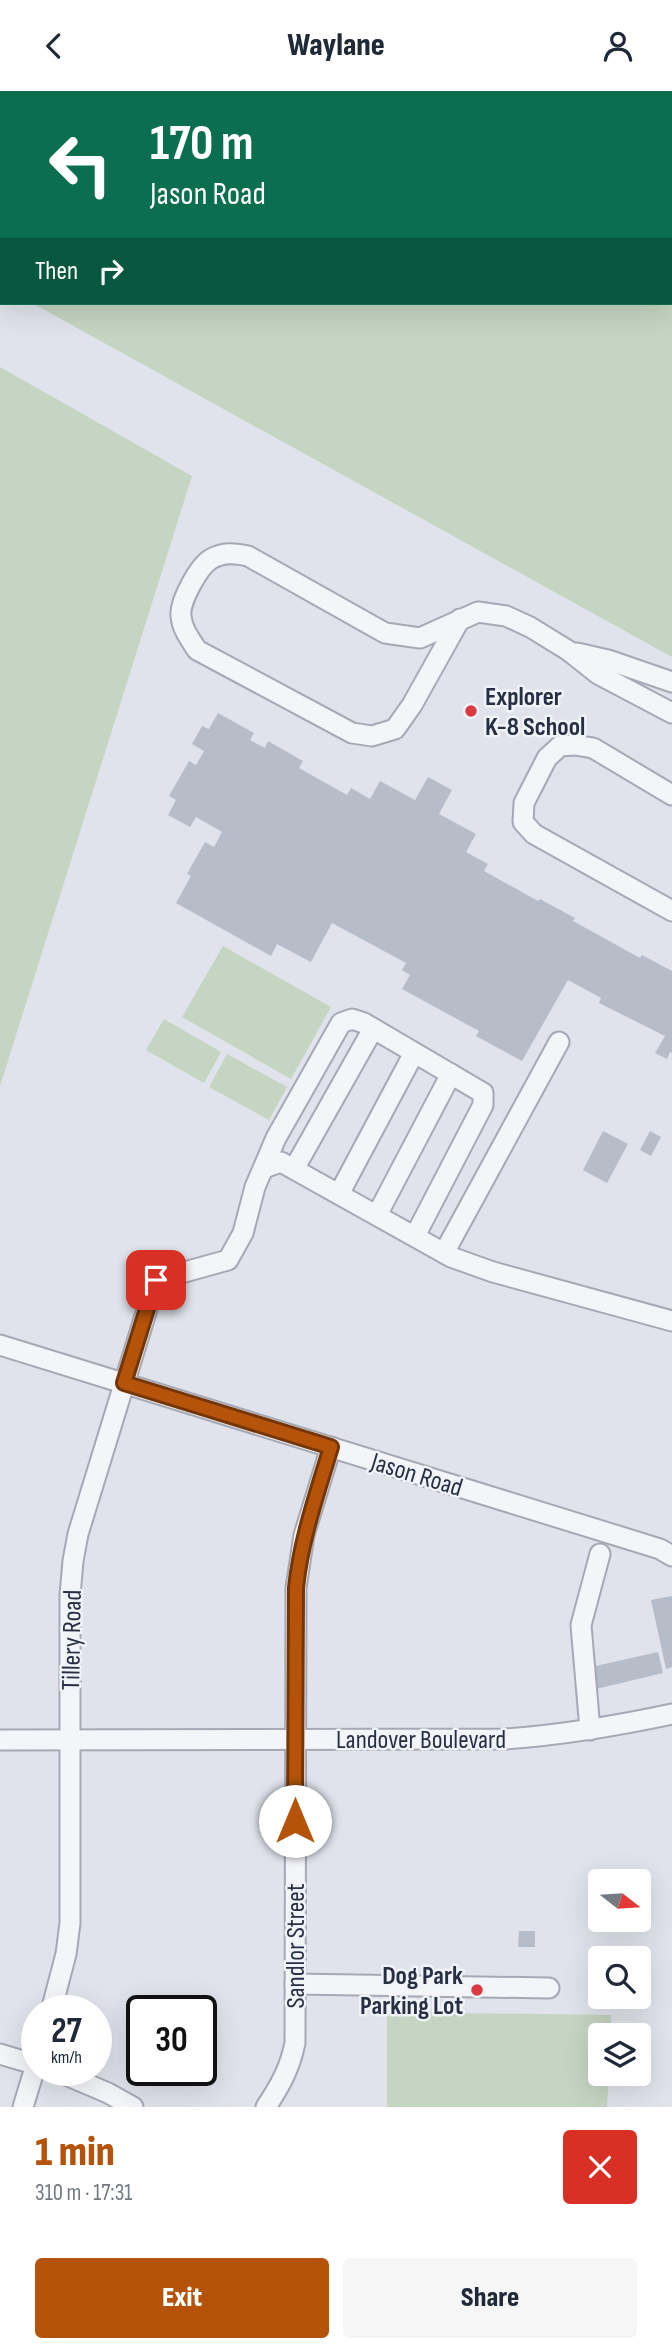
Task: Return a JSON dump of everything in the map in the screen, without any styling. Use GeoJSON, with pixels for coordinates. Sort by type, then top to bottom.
{"type":"FeatureCollection","features":[{"type":"Feature","properties":{"kind":"street"},"geometry":{"type":"LineString","coordinates":[[460,619],[412,705],[395,729],[372,736],[352,733],[197,650],[184,628],[180,613],[186,593],[208,561],[234,553],[248,556],[385,633],[420,638],[460,619],[478,612],[506,616],[569,651],[598,674],[672,713]]}},
{"type":"Feature","properties":{"kind":"street"},"geometry":{"type":"LineString","coordinates":[[569,651],[608,660],[672,682]]}},
{"type":"Feature","properties":{"kind":"street"},"geometry":{"type":"LineString","coordinates":[[672,795],[593,748],[560,746],[547,758],[524,803],[523,822],[534,834],[672,911]]}},
{"type":"Feature","properties":{"kind":"street"},"geometry":{"type":"LineString","coordinates":[[264,1168],[276,1138],[341,1023],[352,1019],[483,1093],[484,1105],[415,1236]]}},
{"type":"Feature","properties":{"kind":"street"},"geometry":{"type":"LineString","coordinates":[[294,1169],[373,1029]]}},
{"type":"Feature","properties":{"kind":"street"},"geometry":{"type":"LineString","coordinates":[[444,1253],[559,1042]]}},
{"type":"Feature","properties":{"kind":"street"},"geometry":{"type":"LineString","coordinates":[[339,1194],[414,1053]]}},
{"type":"Feature","properties":{"kind":"street"},"geometry":{"type":"LineString","coordinates":[[377,1215],[451,1074]]}},
{"type":"Feature","properties":{"kind":"street"},"geometry":{"type":"LineString","coordinates":[[264,1168],[281,1162],[444,1253],[506,1275],[672,1321]]}},
{"type":"Feature","properties":{"kind":"street","name":"Tillery Road"},"geometry":{"type":"LineString","coordinates":[[55,1995],[66,1954],[70,1923],[70,1595],[78,1534],[156,1280],[228,1260],[243,1233],[255,1187],[264,1168]]}},
{"type":"Feature","properties":{"kind":"street","name":"Jason Road"},"geometry":{"type":"LineString","coordinates":[[0,1345],[660,1549],[672,1556]]}},
{"type":"Feature","properties":{"kind":"street","name":"Sandlor Street"},"geometry":{"type":"LineString","coordinates":[[266,2107],[284,2080],[295,2043],[296,1588],[303,1535],[331,1447]]}},
{"type":"Feature","properties":{"kind":"street"},"geometry":{"type":"LineString","coordinates":[[590,1730],[581,1625],[600,1554]]}},
{"type":"Feature","properties":{"kind":"street","name":"Landover Boulevard"},"geometry":{"type":"LineString","coordinates":[[0,1740],[505,1739],[590,1730],[672,1714]]}},
{"type":"Feature","properties":{"kind":"street"},"geometry":{"type":"LineString","coordinates":[[295,1984],[549,1988]]}},
{"type":"Feature","properties":{"kind":"street"},"geometry":{"type":"LineString","coordinates":[[0,2054],[21,2059]]}},
{"type":"Feature","properties":{"kind":"street"},"geometry":{"type":"LineString","coordinates":[[23,2107],[29,2086]]}},
{"type":"Feature","properties":{"kind":"street"},"geometry":{"type":"LineString","coordinates":[[93,2086],[133,2107]]}},
{"type":"Feature","properties":{"kind":"green space"},"geometry":{"type":"Polygon","coordinates":[[[36,305],[672,305],[672,657],[36,305]]]}},
{"type":"Feature","properties":{"kind":"green space"},"geometry":{"type":"Polygon","coordinates":[[[0,367],[192,476],[0,1086],[0,367]]]}},
{"type":"Feature","properties":{"kind":"green space"},"geometry":{"type":"Polygon","coordinates":[[[223,946],[331,1007],[291,1079],[182,1017],[223,946]]]}},
{"type":"Feature","properties":{"kind":"green space"},"geometry":{"type":"Polygon","coordinates":[[[164,1019],[221,1052],[204,1083],[146,1050],[164,1019]]]}},
{"type":"Feature","properties":{"kind":"green space"},"geometry":{"type":"Polygon","coordinates":[[[227,1054],[287,1087],[269,1120],[209,1087],[227,1054]]]}},
{"type":"Feature","properties":{"kind":"green space"},"geometry":{"type":"Polygon","coordinates":[[[387,2012],[611,2015],[611,2023],[588,2023],[588,2086],[608,2086],[607,2107],[387,2107],[387,2012]]]}},
{"type":"Feature","properties":{"kind":"building"},"geometry":{"type":"Polygon","coordinates":[[[218,713],[254,733],[250,740],[265,748],[268,741],[303,761],[299,768],[347,795],[351,788],[370,799],[380,781],[415,800],[428,777],[452,790],[439,814],[476,834],[466,852],[488,864],[484,871],[575,918],[573,921],[640,958],[642,955],[672,971],[672,1053],[670,1052],[667,1059],[655,1053],[665,1036],[599,1003],[601,998],[568,980],[522,1061],[476,1036],[479,1031],[402,989],[410,975],[402,970],[406,963],[332,923],[311,962],[277,944],[271,956],[176,903],[191,876],[187,874],[205,842],[214,847],[222,832],[196,817],[190,827],[168,815],[176,800],[169,796],[189,761],[196,765],[204,751],[192,744],[202,726],[209,729],[218,713]]]}},
{"type":"Feature","properties":{"kind":"building"},"geometry":{"type":"Polygon","coordinates":[[[603,1131],[628,1144],[607,1183],[583,1170],[603,1131]]]}},
{"type":"Feature","properties":{"kind":"building"},"geometry":{"type":"Polygon","coordinates":[[[650,1131],[661,1137],[651,1156],[640,1150],[650,1131]]]}},
{"type":"Feature","properties":{"kind":"building"},"geometry":{"type":"Polygon","coordinates":[[[672,1596],[672,1667],[666,1669],[651,1600],[672,1596]]]}},
{"type":"Feature","properties":{"kind":"building"},"geometry":{"type":"Polygon","coordinates":[[[658,1652],[663,1673],[596,1689],[591,1667],[658,1652]]]}},
{"type":"Feature","properties":{"kind":"building"},"geometry":{"type":"Polygon","coordinates":[[[519,1931],[535,1931],[535,1947],[518,1947],[519,1931]]]}},
{"type":"Feature","properties":{"kind":"place","name":"Explorer K-8 School"},"geometry":{"type":"Point","coordinates":[471,711]}},
{"type":"Feature","properties":{"kind":"place","name":"Dog Park Parking Lot"},"geometry":{"type":"Point","coordinates":[477,1990]}},
{"type":"Feature","properties":{"kind":"route"},"geometry":{"type":"LineString","coordinates":[[156,1280],[124,1383],[331,1447],[303,1535],[298,1563],[295,1821]]}}]}
